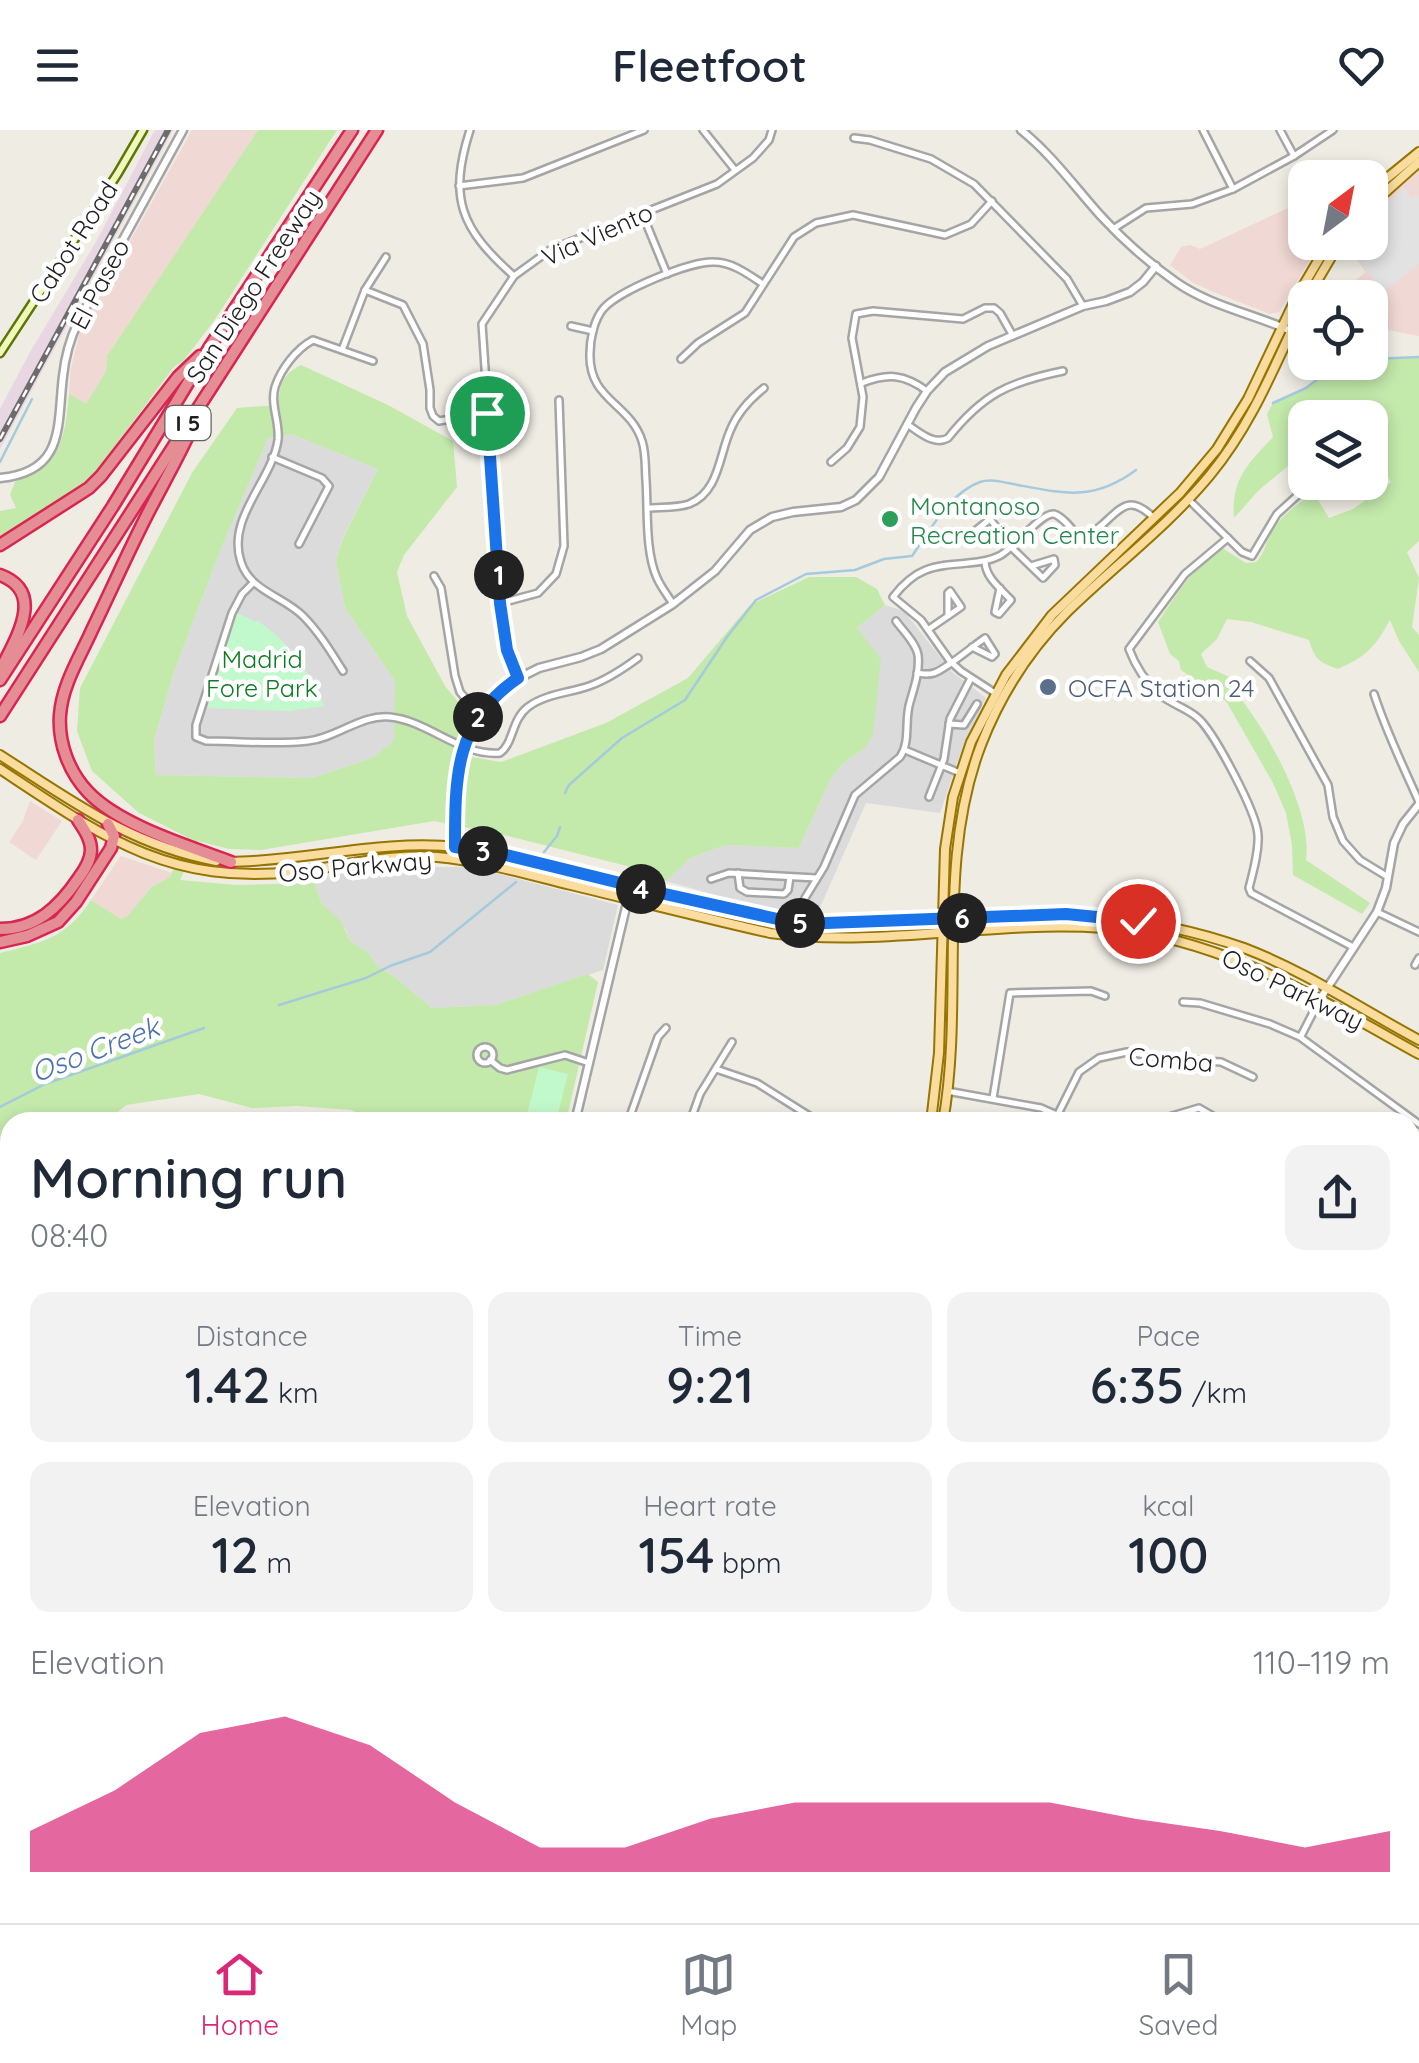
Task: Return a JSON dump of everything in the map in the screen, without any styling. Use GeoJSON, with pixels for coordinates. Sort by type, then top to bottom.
{"type":"FeatureCollection","features":[{"type":"Feature","properties":{"kind":"highway","name":"San Diego Freeway"},"geometry":{"type":"LineString","coordinates":[[0,680],[352,130]]}},
{"type":"Feature","properties":{"kind":"highway","name":"San Diego Freeway"},"geometry":{"type":"LineString","coordinates":[[0,716],[378,130]]}},
{"type":"Feature","properties":{"kind":"highway"},"geometry":{"type":"LineString","coordinates":[[0,546],[102,476],[178,377],[211,345]]}},
{"type":"Feature","properties":{"kind":"highway"},"geometry":{"type":"LineString","coordinates":[[211,388],[69,680],[60,714],[60,734],[69,764],[101,803],[168,838],[231,862]]}},
{"type":"Feature","properties":{"kind":"highway"},"geometry":{"type":"LineString","coordinates":[[0,575],[22,592],[26,611],[0,671]]}},
{"type":"Feature","properties":{"kind":"highway"},"geometry":{"type":"LineString","coordinates":[[0,728],[34,663]]}},
{"type":"Feature","properties":{"kind":"highway"},"geometry":{"type":"LineString","coordinates":[[0,929],[36,922],[69,892],[92,850],[78,820]]}},
{"type":"Feature","properties":{"kind":"highway"},"geometry":{"type":"LineString","coordinates":[[0,942],[27,936],[58,922],[76,902],[114,841],[108,824]]}},
{"type":"Feature","properties":{"kind":"main road","name":"Cabot Road"},"geometry":{"type":"LineString","coordinates":[[0,353],[143,130]]}},
{"type":"Feature","properties":{"kind":"main road"},"geometry":{"type":"LineString","coordinates":[[1388,177],[1419,152]]}},
{"type":"Feature","properties":{"kind":"main road"},"geometry":{"type":"LineString","coordinates":[[1388,190],[1419,162]]}},
{"type":"Feature","properties":{"kind":"main road"},"geometry":{"type":"LineString","coordinates":[[944,1112],[950,1072],[957,862],[964,808],[981,746],[1001,702],[1032,653],[1066,614],[1188,499],[1246,426],[1296,298],[1318,260]]}},
{"type":"Feature","properties":{"kind":"main road"},"geometry":{"type":"LineString","coordinates":[[932,1112],[939,1053],[946,849],[953,796],[971,742],[996,693],[1052,615],[1200,470],[1226,436],[1287,329]]}},
{"type":"Feature","properties":{"kind":"main road","name":"Oso Parkway"},"geometry":{"type":"LineString","coordinates":[[2,756],[108,824],[176,852],[231,862],[412,846],[455,847],[506,855],[800,924],[1066,914],[1125,918],[1179,929],[1278,962],[1419,1040]]}},
{"type":"Feature","properties":{"kind":"main road","name":"Oso Parkway"},"geometry":{"type":"LineString","coordinates":[[0,769],[114,841],[168,862],[213,872],[299,872],[431,856],[484,863],[797,937],[842,939],[1062,927],[1155,935],[1224,954],[1286,980],[1419,1054]]}},
{"type":"Feature","properties":{"kind":"main road"},"geometry":{"type":"LineString","coordinates":[[168,862],[176,852]]}},
{"type":"Feature","properties":{"kind":"street","name":"El Paseo"},"geometry":{"type":"LineString","coordinates":[[0,478],[30,470],[45,457],[58,434],[63,371],[71,339],[183,130]]}},
{"type":"Feature","properties":{"kind":"street"},"geometry":{"type":"LineString","coordinates":[[470,130],[458,186],[470,228],[490,255],[514,276]]}},
{"type":"Feature","properties":{"kind":"street"},"geometry":{"type":"LineString","coordinates":[[458,186],[523,178],[644,130]]}},
{"type":"Feature","properties":{"kind":"street"},"geometry":{"type":"LineString","coordinates":[[704,130],[735,170]]}},
{"type":"Feature","properties":{"kind":"street","name":"Via Viento"},"geometry":{"type":"LineString","coordinates":[[518,678],[507,650],[500,603],[482,324],[514,276],[550,250],[718,184],[761,149],[772,130]]}},
{"type":"Feature","properties":{"kind":"street"},"geometry":{"type":"LineString","coordinates":[[1020,130],[1053,158],[1128,245],[1178,284],[1287,329]]}},
{"type":"Feature","properties":{"kind":"street"},"geometry":{"type":"LineString","coordinates":[[1202,130],[1234,189]]}},
{"type":"Feature","properties":{"kind":"street"},"geometry":{"type":"LineString","coordinates":[[1280,130],[1294,156]]}},
{"type":"Feature","properties":{"kind":"street"},"geometry":{"type":"LineString","coordinates":[[1113,229],[1146,208],[1192,204],[1234,189],[1333,130]]}},
{"type":"Feature","properties":{"kind":"street"},"geometry":{"type":"LineString","coordinates":[[854,138],[931,159],[974,184],[1067,279],[1082,306]]}},
{"type":"Feature","properties":{"kind":"street"},"geometry":{"type":"LineString","coordinates":[[681,359],[698,343],[745,313],[794,236],[816,222],[853,214],[945,235],[971,224],[992,201]]}},
{"type":"Feature","properties":{"kind":"street"},"geometry":{"type":"LineString","coordinates":[[642,213],[667,274]]}},
{"type":"Feature","properties":{"kind":"street"},"geometry":{"type":"LineString","coordinates":[[342,350],[366,290],[386,257]]}},
{"type":"Feature","properties":{"kind":"street"},"geometry":{"type":"LineString","coordinates":[[673,604],[656,578],[651,556],[643,442],[630,416],[604,395],[593,375],[593,331],[602,310],[620,294],[667,274],[714,262],[738,268],[763,284]]}},
{"type":"Feature","properties":{"kind":"street"},"geometry":{"type":"LineString","coordinates":[[454,859],[464,748],[479,714],[493,697],[518,678],[540,668],[601,649],[673,604],[715,571],[750,530],[772,517],[841,507],[856,500],[879,477],[927,391],[945,372],[962,360],[1082,306],[1130,292],[1156,266]]}},
{"type":"Feature","properties":{"kind":"street"},"geometry":{"type":"LineString","coordinates":[[366,290],[403,305],[423,344],[432,416],[439,421],[487,413]]}},
{"type":"Feature","properties":{"kind":"street"},"geometry":{"type":"LineString","coordinates":[[831,462],[860,427],[864,397],[852,338],[856,314],[873,311],[962,319],[994,308],[1013,336]]}},
{"type":"Feature","properties":{"kind":"street"},"geometry":{"type":"LineString","coordinates":[[572,326],[593,331]]}},
{"type":"Feature","properties":{"kind":"street"},"geometry":{"type":"LineString","coordinates":[[343,671],[299,612],[253,583],[240,562],[238,542],[241,523],[278,441],[275,388],[282,370],[313,340],[372,362]]}},
{"type":"Feature","properties":{"kind":"street"},"geometry":{"type":"LineString","coordinates":[[907,424],[942,441],[993,394],[1036,376],[1063,370]]}},
{"type":"Feature","properties":{"kind":"street"},"geometry":{"type":"LineString","coordinates":[[862,383],[883,374],[904,378],[927,391]]}},
{"type":"Feature","properties":{"kind":"street"},"geometry":{"type":"LineString","coordinates":[[648,508],[687,504],[707,490],[732,426],[746,403],[764,388]]}},
{"type":"Feature","properties":{"kind":"street"},"geometry":{"type":"LineString","coordinates":[[500,603],[538,593],[556,574],[564,546],[559,400]]}},
{"type":"Feature","properties":{"kind":"street"},"geometry":{"type":"LineString","coordinates":[[272,457],[322,478],[329,486],[299,544]]}},
{"type":"Feature","properties":{"kind":"street"},"geometry":{"type":"LineString","coordinates":[[1188,499],[1242,552],[1252,556],[1277,514],[1293,500]]}},
{"type":"Feature","properties":{"kind":"street"},"geometry":{"type":"LineString","coordinates":[[996,693],[950,661],[929,629],[892,596],[928,568],[995,558],[1012,548],[1048,514],[1058,515],[1082,541],[1117,509],[1127,505],[1142,507],[1154,518]]}},
{"type":"Feature","properties":{"kind":"street"},"geometry":{"type":"LineString","coordinates":[[1000,532],[974,532],[990,518],[1012,548],[1043,578],[1055,565],[1054,560],[1031,566]]}},
{"type":"Feature","properties":{"kind":"street"},"geometry":{"type":"LineString","coordinates":[[1228,538],[1185,574],[1132,643],[1131,654],[1160,694],[1191,712],[1207,728],[1253,815],[1258,838],[1251,893],[1353,947]]}},
{"type":"Feature","properties":{"kind":"street"},"geometry":{"type":"LineString","coordinates":[[984,562],[987,574],[1000,588],[1011,600],[999,614],[995,612],[1000,588]]}},
{"type":"Feature","properties":{"kind":"street"},"geometry":{"type":"LineString","coordinates":[[434,576],[441,588],[460,692],[479,714]]}},
{"type":"Feature","properties":{"kind":"street"},"geometry":{"type":"LineString","coordinates":[[253,583],[232,613],[196,725],[196,738],[311,741],[385,716],[410,720],[464,748],[492,754],[503,752],[508,746],[514,724],[529,706],[598,683],[638,658]]}},
{"type":"Feature","properties":{"kind":"street"},"geometry":{"type":"LineString","coordinates":[[929,629],[948,616]]}},
{"type":"Feature","properties":{"kind":"street"},"geometry":{"type":"LineString","coordinates":[[800,924],[805,898],[824,867],[855,795],[906,750],[918,651],[896,622]]}},
{"type":"Feature","properties":{"kind":"street"},"geometry":{"type":"LineString","coordinates":[[917,673],[936,672],[972,647]]}},
{"type":"Feature","properties":{"kind":"street"},"geometry":{"type":"LineString","coordinates":[[1250,661],[1269,678],[1328,785],[1333,817],[1343,841],[1360,860],[1388,877]]}},
{"type":"Feature","properties":{"kind":"street"},"geometry":{"type":"LineString","coordinates":[[929,798],[949,724],[971,678]]}},
{"type":"Feature","properties":{"kind":"street"},"geometry":{"type":"LineString","coordinates":[[1300,1037],[1326,988],[1377,912],[1394,843],[1419,803],[1374,694]]}},
{"type":"Feature","properties":{"kind":"street"},"geometry":{"type":"LineString","coordinates":[[949,724],[964,726],[977,704]]}},
{"type":"Feature","properties":{"kind":"street"},"geometry":{"type":"LineString","coordinates":[[906,750],[960,773]]}},
{"type":"Feature","properties":{"kind":"street"},"geometry":{"type":"LineString","coordinates":[[711,878],[738,873],[816,878]]}},
{"type":"Feature","properties":{"kind":"street"},"geometry":{"type":"LineString","coordinates":[[738,873],[740,888],[747,892],[784,894],[790,878]]}},
{"type":"Feature","properties":{"kind":"street"},"geometry":{"type":"LineString","coordinates":[[577,1112],[631,886]]}},
{"type":"Feature","properties":{"kind":"street"},"geometry":{"type":"LineString","coordinates":[[1377,912],[1419,932]]}},
{"type":"Feature","properties":{"kind":"street"},"geometry":{"type":"LineString","coordinates":[[994,1098],[1010,993],[1091,992],[1105,996]]}},
{"type":"Feature","properties":{"kind":"street"},"geometry":{"type":"LineString","coordinates":[[1183,1002],[1200,1003],[1300,1037],[1403,1112]]}},
{"type":"Feature","properties":{"kind":"street"},"geometry":{"type":"LineString","coordinates":[[632,1112],[658,1037],[666,1028]]}},
{"type":"Feature","properties":{"kind":"street"},"geometry":{"type":"LineString","coordinates":[[694,1112],[700,1094],[732,1042]]}},
{"type":"Feature","properties":{"kind":"street","name":"Comba"},"geometry":{"type":"LineString","coordinates":[[1059,1112],[1078,1072],[1099,1058],[1128,1052],[1221,1062],[1252,1077]]}},
{"type":"Feature","properties":{"kind":"street"},"geometry":{"type":"LineString","coordinates":[[490,1060],[507,1070],[565,1055],[589,1062]]}},
{"type":"Feature","properties":{"kind":"street"},"geometry":{"type":"LineString","coordinates":[[716,1069],[757,1083],[803,1112]]}},
{"type":"Feature","properties":{"kind":"street"},"geometry":{"type":"LineString","coordinates":[[947,1091],[1053,1112]]}},
{"type":"Feature","properties":{"kind":"shaded area"},"geometry":{"type":"Polygon","coordinates":[[[155,130],[173,130],[0,449],[0,409],[155,130]]]}},
{"type":"Feature","properties":{"kind":"shaded area"},"geometry":{"type":"Polygon","coordinates":[[[192,130],[258,130],[107,356],[106,371],[86,404],[69,393],[80,331],[192,130]]]}},
{"type":"Feature","properties":{"kind":"shaded area"},"geometry":{"type":"Polygon","coordinates":[[[1419,170],[1419,336],[1388,330],[1388,280],[1356,280],[1366,272],[1357,260],[1388,260],[1391,193],[1419,170]]]}},
{"type":"Feature","properties":{"kind":"shaded area"},"geometry":{"type":"Polygon","coordinates":[[[1404,187],[1412,199],[1419,195],[1419,264],[1388,287],[1388,280],[1373,280],[1359,260],[1388,260],[1388,203],[1404,187]]]}},
{"type":"Feature","properties":{"kind":"shaded area"},"geometry":{"type":"Polygon","coordinates":[[[1288,208],[1288,260],[1310,260],[1298,280],[1288,280],[1288,297],[1279,312],[1270,314],[1192,282],[1170,265],[1181,247],[1200,249],[1288,208]]]}},
{"type":"Feature","properties":{"kind":"shaded area"},"geometry":{"type":"Polygon","coordinates":[[[291,434],[378,469],[343,537],[336,561],[345,608],[395,681],[395,741],[372,758],[312,778],[156,775],[154,740],[174,672],[220,551],[268,438],[291,434]]]}},
{"type":"Feature","properties":{"kind":"shaded area"},"geometry":{"type":"Polygon","coordinates":[[[885,605],[904,611],[952,672],[986,698],[940,813],[866,803],[815,919],[789,916],[666,881],[690,858],[726,845],[799,848],[830,780],[841,765],[866,747],[857,628],[885,605]]]}},
{"type":"Feature","properties":{"kind":"shaded area"},"geometry":{"type":"Polygon","coordinates":[[[30,801],[62,821],[36,860],[9,842],[30,801]]]}},
{"type":"Feature","properties":{"kind":"shaded area"},"geometry":{"type":"Polygon","coordinates":[[[121,856],[172,873],[150,887],[129,916],[121,919],[91,900],[121,856]]]}},
{"type":"Feature","properties":{"kind":"shaded area"},"geometry":{"type":"Polygon","coordinates":[[[464,867],[618,905],[603,970],[495,1005],[432,1008],[350,941],[345,928],[322,904],[314,883],[326,875],[376,868],[464,867]]]}},
{"type":"Feature","properties":{"kind":"green space"},"geometry":{"type":"Polygon","coordinates":[[[258,130],[337,130],[214,321],[184,360],[173,368],[89,481],[0,538],[0,511],[16,508],[10,495],[15,482],[43,466],[58,447],[69,393],[86,404],[106,371],[107,356],[258,130]]]}},
{"type":"Feature","properties":{"kind":"green space"},"geometry":{"type":"Polygon","coordinates":[[[1419,357],[1419,541],[1407,552],[1419,578],[1412,627],[1419,635],[1419,672],[1390,620],[1369,650],[1338,669],[1319,659],[1309,640],[1251,622],[1227,619],[1217,639],[1201,654],[1207,667],[1234,679],[1228,683],[1256,719],[1282,766],[1302,816],[1306,860],[1370,903],[1362,914],[1293,875],[1286,813],[1273,783],[1226,701],[1181,670],[1179,661],[1170,654],[1158,622],[1193,573],[1222,548],[1246,563],[1256,562],[1281,519],[1304,500],[1318,500],[1329,518],[1366,500],[1388,500],[1388,400],[1288,400],[1288,466],[1234,518],[1238,482],[1273,437],[1267,414],[1273,403],[1317,380],[1388,380],[1388,358],[1419,357]]]}},
{"type":"Feature","properties":{"kind":"green space"},"geometry":{"type":"Polygon","coordinates":[[[301,365],[388,405],[453,441],[457,487],[404,555],[397,572],[407,616],[445,686],[468,714],[454,754],[501,762],[606,723],[688,678],[750,605],[809,577],[856,577],[877,589],[885,605],[857,628],[881,659],[873,734],[866,747],[841,765],[830,780],[799,848],[726,845],[690,858],[666,881],[627,866],[434,821],[261,850],[229,849],[198,841],[180,880],[236,885],[314,883],[322,904],[341,921],[350,941],[432,1008],[495,1005],[588,974],[598,982],[568,1112],[252,1108],[199,1094],[126,1105],[118,1112],[0,1112],[0,953],[52,937],[72,923],[91,900],[121,919],[128,916],[151,887],[170,877],[187,837],[139,813],[92,771],[77,731],[80,688],[192,473],[237,408],[278,405],[283,381],[301,365]],[[291,434],[268,438],[174,672],[154,740],[156,775],[312,778],[372,758],[394,741],[395,681],[345,608],[336,561],[343,538],[378,469],[291,434]]]}},
{"type":"Feature","properties":{"kind":"green space","name":"Madrid Fore Park"},"geometry":{"type":"Polygon","coordinates":[[[237,613],[258,621],[288,648],[305,669],[324,706],[289,711],[207,708],[237,613]]]}},
{"type":"Feature","properties":{"kind":"green space"},"geometry":{"type":"Polygon","coordinates":[[[539,1067],[568,1074],[558,1112],[528,1112],[539,1067]]]}},
{"type":"Feature","properties":{"kind":"waterway","name":"Oso Creek"},"geometry":{"type":"LineString","coordinates":[[1388,358],[1419,357]]}},
{"type":"Feature","properties":{"kind":"waterway","name":"Oso Creek"},"geometry":{"type":"LineString","coordinates":[[1273,403],[1316,380]]}},
{"type":"Feature","properties":{"kind":"waterway"},"geometry":{"type":"LineString","coordinates":[[0,462],[32,399]]}},
{"type":"Feature","properties":{"kind":"waterway","name":"Oso Creek"},"geometry":{"type":"LineString","coordinates":[[565,793],[622,738],[685,700],[756,600],[806,574],[855,570],[884,559],[912,556],[950,504],[980,482],[1051,491],[1093,491],[1136,470]]}},
{"type":"Feature","properties":{"kind":"waterway","name":"Oso Creek"},"geometry":{"type":"LineString","coordinates":[[544,852],[560,827]]}},
{"type":"Feature","properties":{"kind":"waterway","name":"Oso Creek"},"geometry":{"type":"LineString","coordinates":[[279,1005],[366,978],[430,952],[516,882]]}},
{"type":"Feature","properties":{"kind":"waterway","name":"Oso Creek"},"geometry":{"type":"LineString","coordinates":[[0,1107],[45,1084],[204,1028]]}},
{"type":"Feature","properties":{"kind":"railway"},"geometry":{"type":"LineString","coordinates":[[0,439],[168,130]]}},
{"type":"Feature","properties":{"kind":"place","name":"Montanoso Recreation Center"},"geometry":{"type":"Point","coordinates":[890,519]}},
{"type":"Feature","properties":{"kind":"place","name":"OCFA Station 24"},"geometry":{"type":"Point","coordinates":[1048,687]}},
{"type":"Feature","properties":{"kind":"route"},"geometry":{"type":"LineString","coordinates":[[487,413],[500,603],[507,650],[518,678],[493,697],[469,734],[460,764],[455,847],[506,855],[800,924],[1066,914],[1138,921]]}}]}
